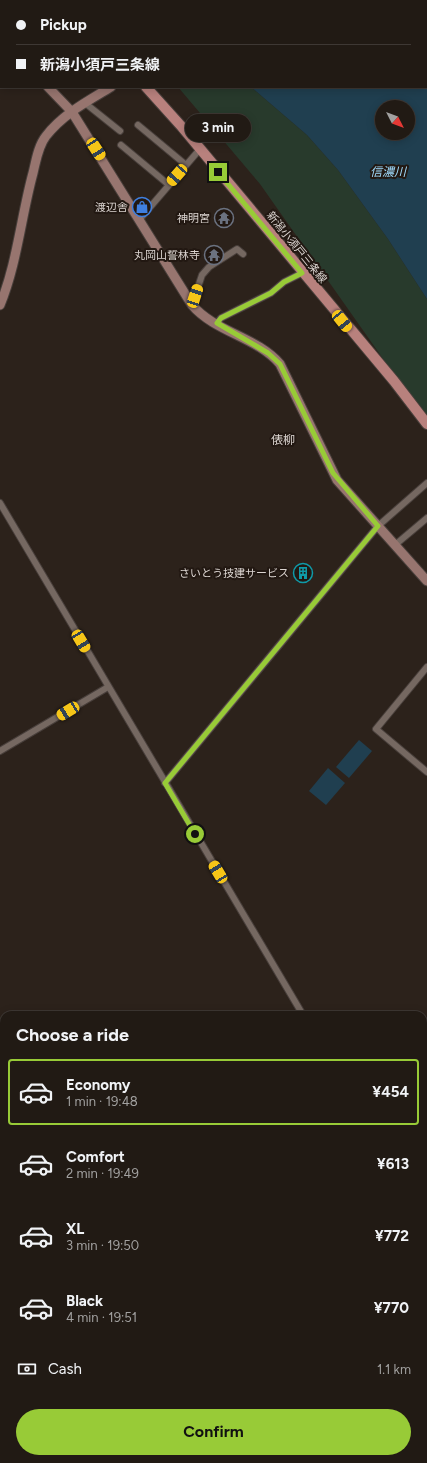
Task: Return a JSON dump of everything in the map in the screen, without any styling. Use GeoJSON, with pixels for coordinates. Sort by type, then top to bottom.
{"type":"FeatureCollection","features":[{"type":"Feature","properties":{"kind":"main road","name":"新潟小須戸三条線"},"geometry":{"type":"LineString","coordinates":[[147,88],[200,149],[394,382],[427,424]]}},
{"type":"Feature","properties":{"kind":"street"},"geometry":{"type":"LineString","coordinates":[[49,88],[72,112],[113,175],[192,305],[217,323],[268,353],[280,364],[333,473],[427,581]]}},
{"type":"Feature","properties":{"kind":"street"},"geometry":{"type":"LineString","coordinates":[[0,305],[12,270],[27,197],[40,149],[45,137],[57,124],[72,112],[109,88]]}},
{"type":"Feature","properties":{"kind":"street"},"geometry":{"type":"LineString","coordinates":[[85,103],[120,131]]}},
{"type":"Feature","properties":{"kind":"street"},"geometry":{"type":"LineString","coordinates":[[138,125],[186,165]]}},
{"type":"Feature","properties":{"kind":"street"},"geometry":{"type":"LineString","coordinates":[[121,145],[169,185]]}},
{"type":"Feature","properties":{"kind":"street"},"geometry":{"type":"LineString","coordinates":[[139,220],[200,149]]}},
{"type":"Feature","properties":{"kind":"street"},"geometry":{"type":"LineString","coordinates":[[192,305],[202,275],[209,268],[237,249],[243,254]]}},
{"type":"Feature","properties":{"kind":"street"},"geometry":{"type":"LineString","coordinates":[[217,323],[221,318],[271,293],[284,282],[302,273]]}},
{"type":"Feature","properties":{"kind":"street"},"geometry":{"type":"LineString","coordinates":[[165,783],[378,526],[427,483]]}},
{"type":"Feature","properties":{"kind":"street"},"geometry":{"type":"LineString","coordinates":[[0,503],[301,1011]]}},
{"type":"Feature","properties":{"kind":"street"},"geometry":{"type":"LineString","coordinates":[[395,544],[427,518]]}},
{"type":"Feature","properties":{"kind":"street"},"geometry":{"type":"LineString","coordinates":[[427,667],[376,729],[427,772]]}},
{"type":"Feature","properties":{"kind":"street"},"geometry":{"type":"LineString","coordinates":[[0,751],[108,687]]}},
{"type":"Feature","properties":{"kind":"green space"},"geometry":{"type":"Polygon","coordinates":[[[179,88],[252,88],[307,135],[338,170],[388,239],[427,299],[427,416],[398,380],[260,184],[179,88]]]}},
{"type":"Feature","properties":{"kind":"water","name":"信濃川"},"geometry":{"type":"Polygon","coordinates":[[[252,88],[427,88],[427,299],[388,239],[338,170],[307,135],[252,88]]]}},
{"type":"Feature","properties":{"kind":"water"},"geometry":{"type":"Polygon","coordinates":[[[359,740],[372,751],[349,778],[336,767],[359,740]]]}},
{"type":"Feature","properties":{"kind":"water"},"geometry":{"type":"Polygon","coordinates":[[[328,768],[345,783],[326,805],[309,791],[328,768]]]}},
{"type":"Feature","properties":{"kind":"place","name":"渡辺舎"},"geometry":{"type":"Point","coordinates":[142,207]}},
{"type":"Feature","properties":{"kind":"place","name":"神明宮"},"geometry":{"type":"Point","coordinates":[224,218]}},
{"type":"Feature","properties":{"kind":"place","name":"丸岡山誓林寺"},"geometry":{"type":"Point","coordinates":[214,255]}},
{"type":"Feature","properties":{"kind":"place","name":"さいとう技建サービス"},"geometry":{"type":"Point","coordinates":[303,573]}},
{"type":"Feature","properties":{"kind":"district","name":"俵柳"},"geometry":{"type":"Point","coordinates":[283,440]}},
{"type":"Feature","properties":{"kind":"route"},"geometry":{"type":"LineString","coordinates":[[195,834],[165,783],[296,627],[378,526],[344,486],[337,480],[283,367],[268,353],[217,323],[221,318],[271,293],[284,282],[302,273],[218,172]]}}]}
